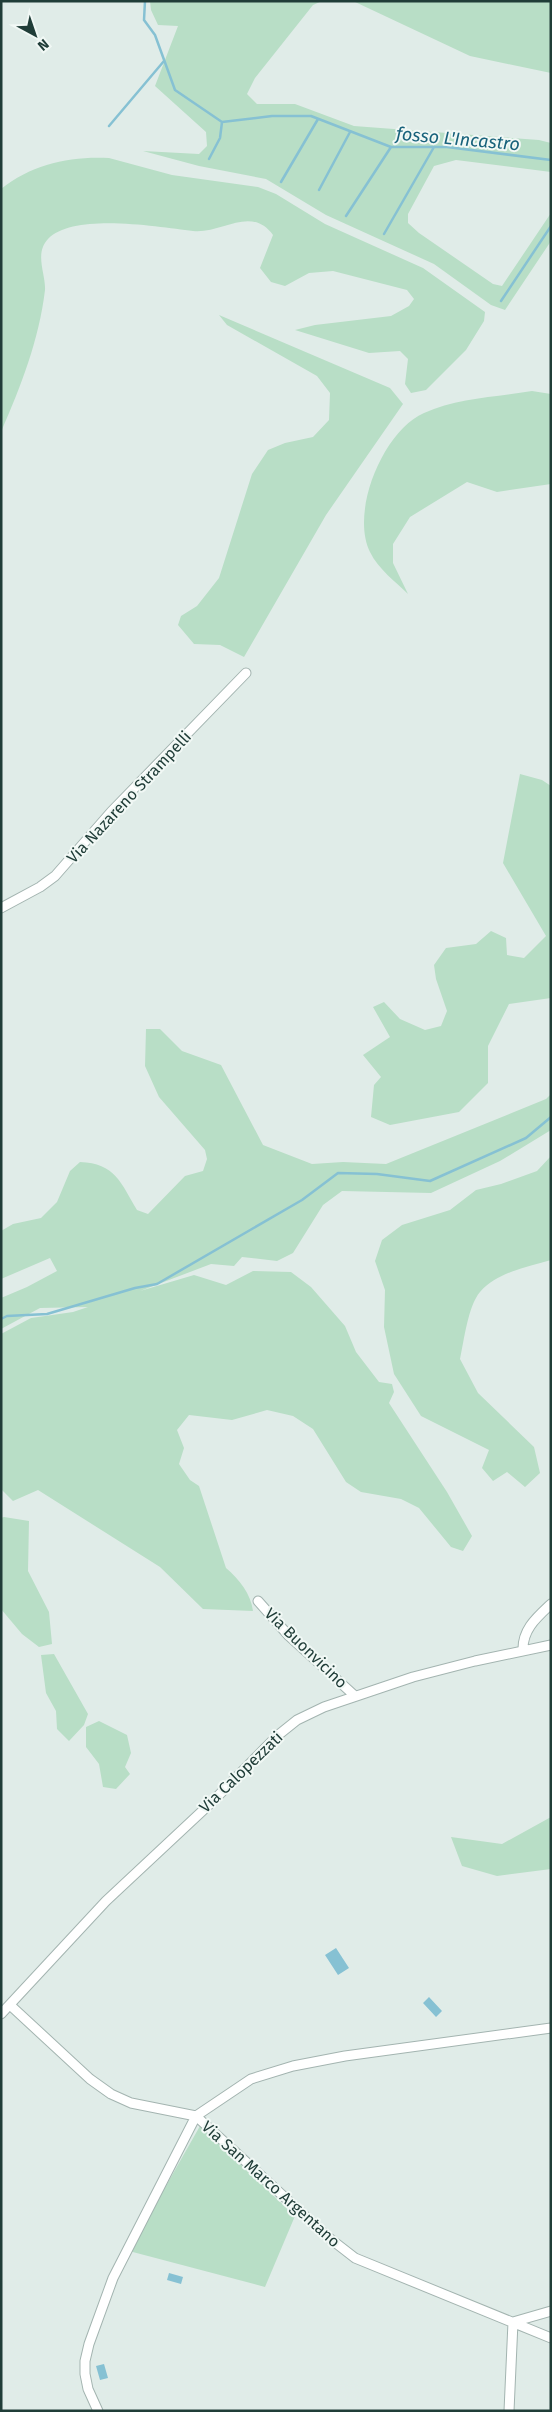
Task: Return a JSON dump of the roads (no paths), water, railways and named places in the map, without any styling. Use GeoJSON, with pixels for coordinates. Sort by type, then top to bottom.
{"type":"FeatureCollection","features":[{"type":"Feature","properties":{"kind":"street","name":"Via Nazareno Strampelli"},"geometry":{"type":"LineString","coordinates":[[1,908],[40,887],[55,876],[111,812],[246,673]]}},
{"type":"Feature","properties":{"kind":"street","name":"Via Buonvicino"},"geometry":{"type":"LineString","coordinates":[[258,1601],[289,1636],[355,1696]]}},
{"type":"Feature","properties":{"kind":"street"},"geometry":{"type":"LineString","coordinates":[[523,1651],[523,1638],[527,1629],[551,1604]]}},
{"type":"Feature","properties":{"kind":"street","name":"Via Calopezzati"},"geometry":{"type":"LineString","coordinates":[[1,2014],[106,1901],[226,1788],[282,1731],[311,1712],[355,1696],[445,1668],[551,1645]]}},
{"type":"Feature","properties":{"kind":"street","name":"Via San Marco Argentano"},"geometry":{"type":"LineString","coordinates":[[10,2005],[90,2079],[111,2094],[132,2103],[196,2116],[328,2237],[355,2258],[551,2338]]}},
{"type":"Feature","properties":{"kind":"street"},"geometry":{"type":"LineString","coordinates":[[98,2411],[88,2389],[85,2374],[85,2361],[89,2344],[113,2278],[196,2116],[252,2079],[293,2066],[346,2056],[551,2028]]}},
{"type":"Feature","properties":{"kind":"street"},"geometry":{"type":"LineString","coordinates":[[509,2411],[513,2322],[551,2311]]}},
{"type":"Feature","properties":{"kind":"water"},"geometry":{"type":"Polygon","coordinates":[[[336,1948],[349,1968],[338,1975],[325,1955],[336,1948]]]}},
{"type":"Feature","properties":{"kind":"water"},"geometry":{"type":"Polygon","coordinates":[[[429,1997],[442,2011],[436,2017],[423,2003],[429,1997]]]}},
{"type":"Feature","properties":{"kind":"water"},"geometry":{"type":"Polygon","coordinates":[[[169,2273],[183,2277],[181,2284],[167,2280],[169,2273]]]}},
{"type":"Feature","properties":{"kind":"water"},"geometry":{"type":"Polygon","coordinates":[[[104,2364],[108,2378],[100,2380],[96,2366],[104,2364]]]}},
{"type":"Feature","properties":{"kind":"waterway","name":"fosso L'Incastro"},"geometry":{"type":"LineString","coordinates":[[145,1],[144,20],[155,35],[175,90],[222,122],[272,116],[311,116],[391,147],[447,147],[551,160]]}},
{"type":"Feature","properties":{"kind":"waterway"},"geometry":{"type":"LineString","coordinates":[[109,126],[164,61]]}},
{"type":"Feature","properties":{"kind":"waterway"},"geometry":{"type":"LineString","coordinates":[[281,182],[318,119]]}},
{"type":"Feature","properties":{"kind":"waterway"},"geometry":{"type":"LineString","coordinates":[[209,159],[220,138],[222,122]]}},
{"type":"Feature","properties":{"kind":"waterway"},"geometry":{"type":"LineString","coordinates":[[319,190],[350,132]]}},
{"type":"Feature","properties":{"kind":"waterway"},"geometry":{"type":"LineString","coordinates":[[346,216],[391,147]]}},
{"type":"Feature","properties":{"kind":"waterway"},"geometry":{"type":"LineString","coordinates":[[384,234],[434,147]]}},
{"type":"Feature","properties":{"kind":"waterway"},"geometry":{"type":"LineString","coordinates":[[501,301],[551,226]]}},
{"type":"Feature","properties":{"kind":"waterway"},"geometry":{"type":"LineString","coordinates":[[1,1319],[7,1316],[47,1314],[135,1288],[157,1284],[302,1200],[338,1173],[377,1174],[430,1181],[526,1138],[551,1117]]}}]}
